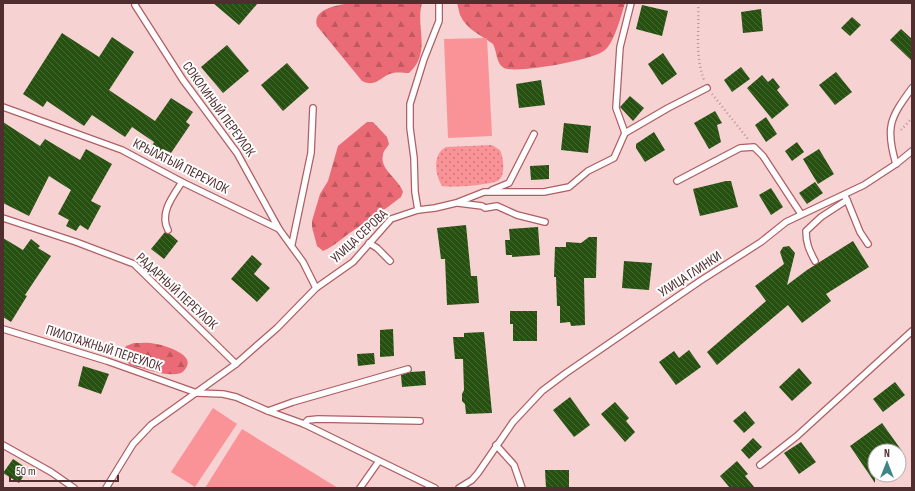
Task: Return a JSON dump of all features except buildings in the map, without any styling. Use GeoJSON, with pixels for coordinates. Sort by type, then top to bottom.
{"type":"FeatureCollection","features":[{"type":"Feature","properties":{"kind":"lane"},"geometry":{"type":"LineString","coordinates":[[418,210],[415,192],[414,158],[410,128],[410,104],[424,59],[439,21],[439,3]]}},
{"type":"Feature","properties":{"kind":"lane"},"geometry":{"type":"LineString","coordinates":[[631,3],[620,47],[616,108],[625,133],[668,108],[707,88]]}},
{"type":"Feature","properties":{"kind":"lane","name":"СОКОЛИНЫЙ ПЕРЕУЛОК"},"geometry":{"type":"LineString","coordinates":[[135,6],[183,80],[237,152],[279,229]]}},
{"type":"Feature","properties":{"kind":"lane"},"geometry":{"type":"LineString","coordinates":[[896,164],[890,142],[892,119],[912,88]]}},
{"type":"Feature","properties":{"kind":"lane","name":"КРЫЛАТЫЙ ПЕРЕУЛОК"},"geometry":{"type":"LineString","coordinates":[[3,107],[122,150],[182,182],[279,229],[292,244],[316,288]]}},
{"type":"Feature","properties":{"kind":"lane"},"geometry":{"type":"LineString","coordinates":[[292,244],[311,154],[313,108]]}},
{"type":"Feature","properties":{"kind":"lane","name":"УЛИЦА СЕРОВА"},"geometry":{"type":"LineString","coordinates":[[106,488],[133,444],[151,425],[236,364],[277,328],[316,288],[353,262],[391,219],[418,210],[456,203],[484,192],[544,192],[569,187],[588,171],[614,158],[625,133]]}},
{"type":"Feature","properties":{"kind":"lane"},"geometry":{"type":"LineString","coordinates":[[484,192],[502,187],[509,183],[534,134]]}},
{"type":"Feature","properties":{"kind":"lane"},"geometry":{"type":"LineString","coordinates":[[677,181],[740,148],[754,147],[763,156],[801,214]]}},
{"type":"Feature","properties":{"kind":"lane","name":"УЛИЦА ГЛИНКИ"},"geometry":{"type":"LineString","coordinates":[[459,488],[472,480],[478,473],[513,422],[542,391],[566,373],[700,280],[760,242],[786,222],[801,214],[845,197],[896,164],[912,151]]}},
{"type":"Feature","properties":{"kind":"lane"},"geometry":{"type":"LineString","coordinates":[[168,230],[165,221],[165,213],[182,182]]}},
{"type":"Feature","properties":{"kind":"lane"},"geometry":{"type":"LineString","coordinates":[[815,260],[809,251],[806,240],[806,231],[845,197],[860,232],[868,244]]}},
{"type":"Feature","properties":{"kind":"lane"},"geometry":{"type":"LineString","coordinates":[[456,203],[482,206],[486,208],[497,206],[517,215],[545,222]]}},
{"type":"Feature","properties":{"kind":"lane","name":"РАДАРНЫЙ ПЕРЕУЛОК"},"geometry":{"type":"LineString","coordinates":[[3,218],[76,242],[134,264],[236,364]]}},
{"type":"Feature","properties":{"kind":"lane"},"geometry":{"type":"LineString","coordinates":[[369,243],[390,260]]}},
{"type":"Feature","properties":{"kind":"lane","name":"ПИЛОТАЖНЫЙ ПЕРЕУЛОК"},"geometry":{"type":"LineString","coordinates":[[3,329],[107,360],[197,393],[223,394],[236,397],[268,411],[304,424],[435,488]]}},
{"type":"Feature","properties":{"kind":"lane"},"geometry":{"type":"LineString","coordinates":[[760,465],[797,436],[912,331]]}},
{"type":"Feature","properties":{"kind":"lane"},"geometry":{"type":"LineString","coordinates":[[268,411],[293,402],[408,368]]}},
{"type":"Feature","properties":{"kind":"lane"},"geometry":{"type":"LineString","coordinates":[[304,424],[308,420],[318,419],[420,421]]}},
{"type":"Feature","properties":{"kind":"lane"},"geometry":{"type":"LineString","coordinates":[[3,445],[50,472],[74,488]]}},
{"type":"Feature","properties":{"kind":"lane"},"geometry":{"type":"LineString","coordinates":[[496,445],[514,465],[522,488]]}},
{"type":"Feature","properties":{"kind":"lane"},"geometry":{"type":"LineString","coordinates":[[360,488],[379,461]]}},
{"type":"Feature","properties":{"kind":"path"},"geometry":{"type":"LineString","coordinates":[[698,3],[698,50],[700,70],[707,88],[754,147]]}},
{"type":"Feature","properties":{"kind":"shaded area"},"geometry":{"type":"Polygon","coordinates":[[[487,38],[492,136],[448,138],[444,39],[487,38]]]}},
{"type":"Feature","properties":{"kind":"shaded area"},"geometry":{"type":"Polygon","coordinates":[[[492,145],[500,150],[502,157],[503,174],[499,180],[471,186],[442,186],[436,171],[436,165],[438,154],[442,150],[446,147],[492,145]]]}},
{"type":"Feature","properties":{"kind":"shaded area"},"geometry":{"type":"Polygon","coordinates":[[[213,408],[237,424],[195,487],[171,472],[213,408]]]}},
{"type":"Feature","properties":{"kind":"shaded area"},"geometry":{"type":"Polygon","coordinates":[[[242,429],[338,488],[205,488],[242,429]]]}},
{"type":"Feature","properties":{"kind":"green space"},"geometry":{"type":"Polygon","coordinates":[[[348,3],[422,3],[420,12],[422,39],[420,57],[416,65],[409,73],[389,74],[371,83],[362,81],[317,26],[316,20],[321,12],[332,7],[348,3]]]}},
{"type":"Feature","properties":{"kind":"green space"},"geometry":{"type":"Polygon","coordinates":[[[457,3],[625,3],[615,35],[605,50],[587,58],[572,62],[539,68],[511,69],[504,68],[499,64],[493,44],[466,25],[460,15],[457,3]]]}},
{"type":"Feature","properties":{"kind":"green space"},"geometry":{"type":"Polygon","coordinates":[[[367,122],[373,122],[387,137],[389,144],[383,154],[384,165],[401,187],[403,192],[401,197],[390,206],[323,251],[317,246],[312,227],[312,221],[320,194],[328,181],[338,146],[367,122]]]}},
{"type":"Feature","properties":{"kind":"green space"},"geometry":{"type":"Polygon","coordinates":[[[134,343],[153,343],[171,348],[186,358],[188,362],[187,366],[181,373],[171,374],[159,373],[130,365],[126,361],[123,352],[126,346],[134,343]]]}}]}
